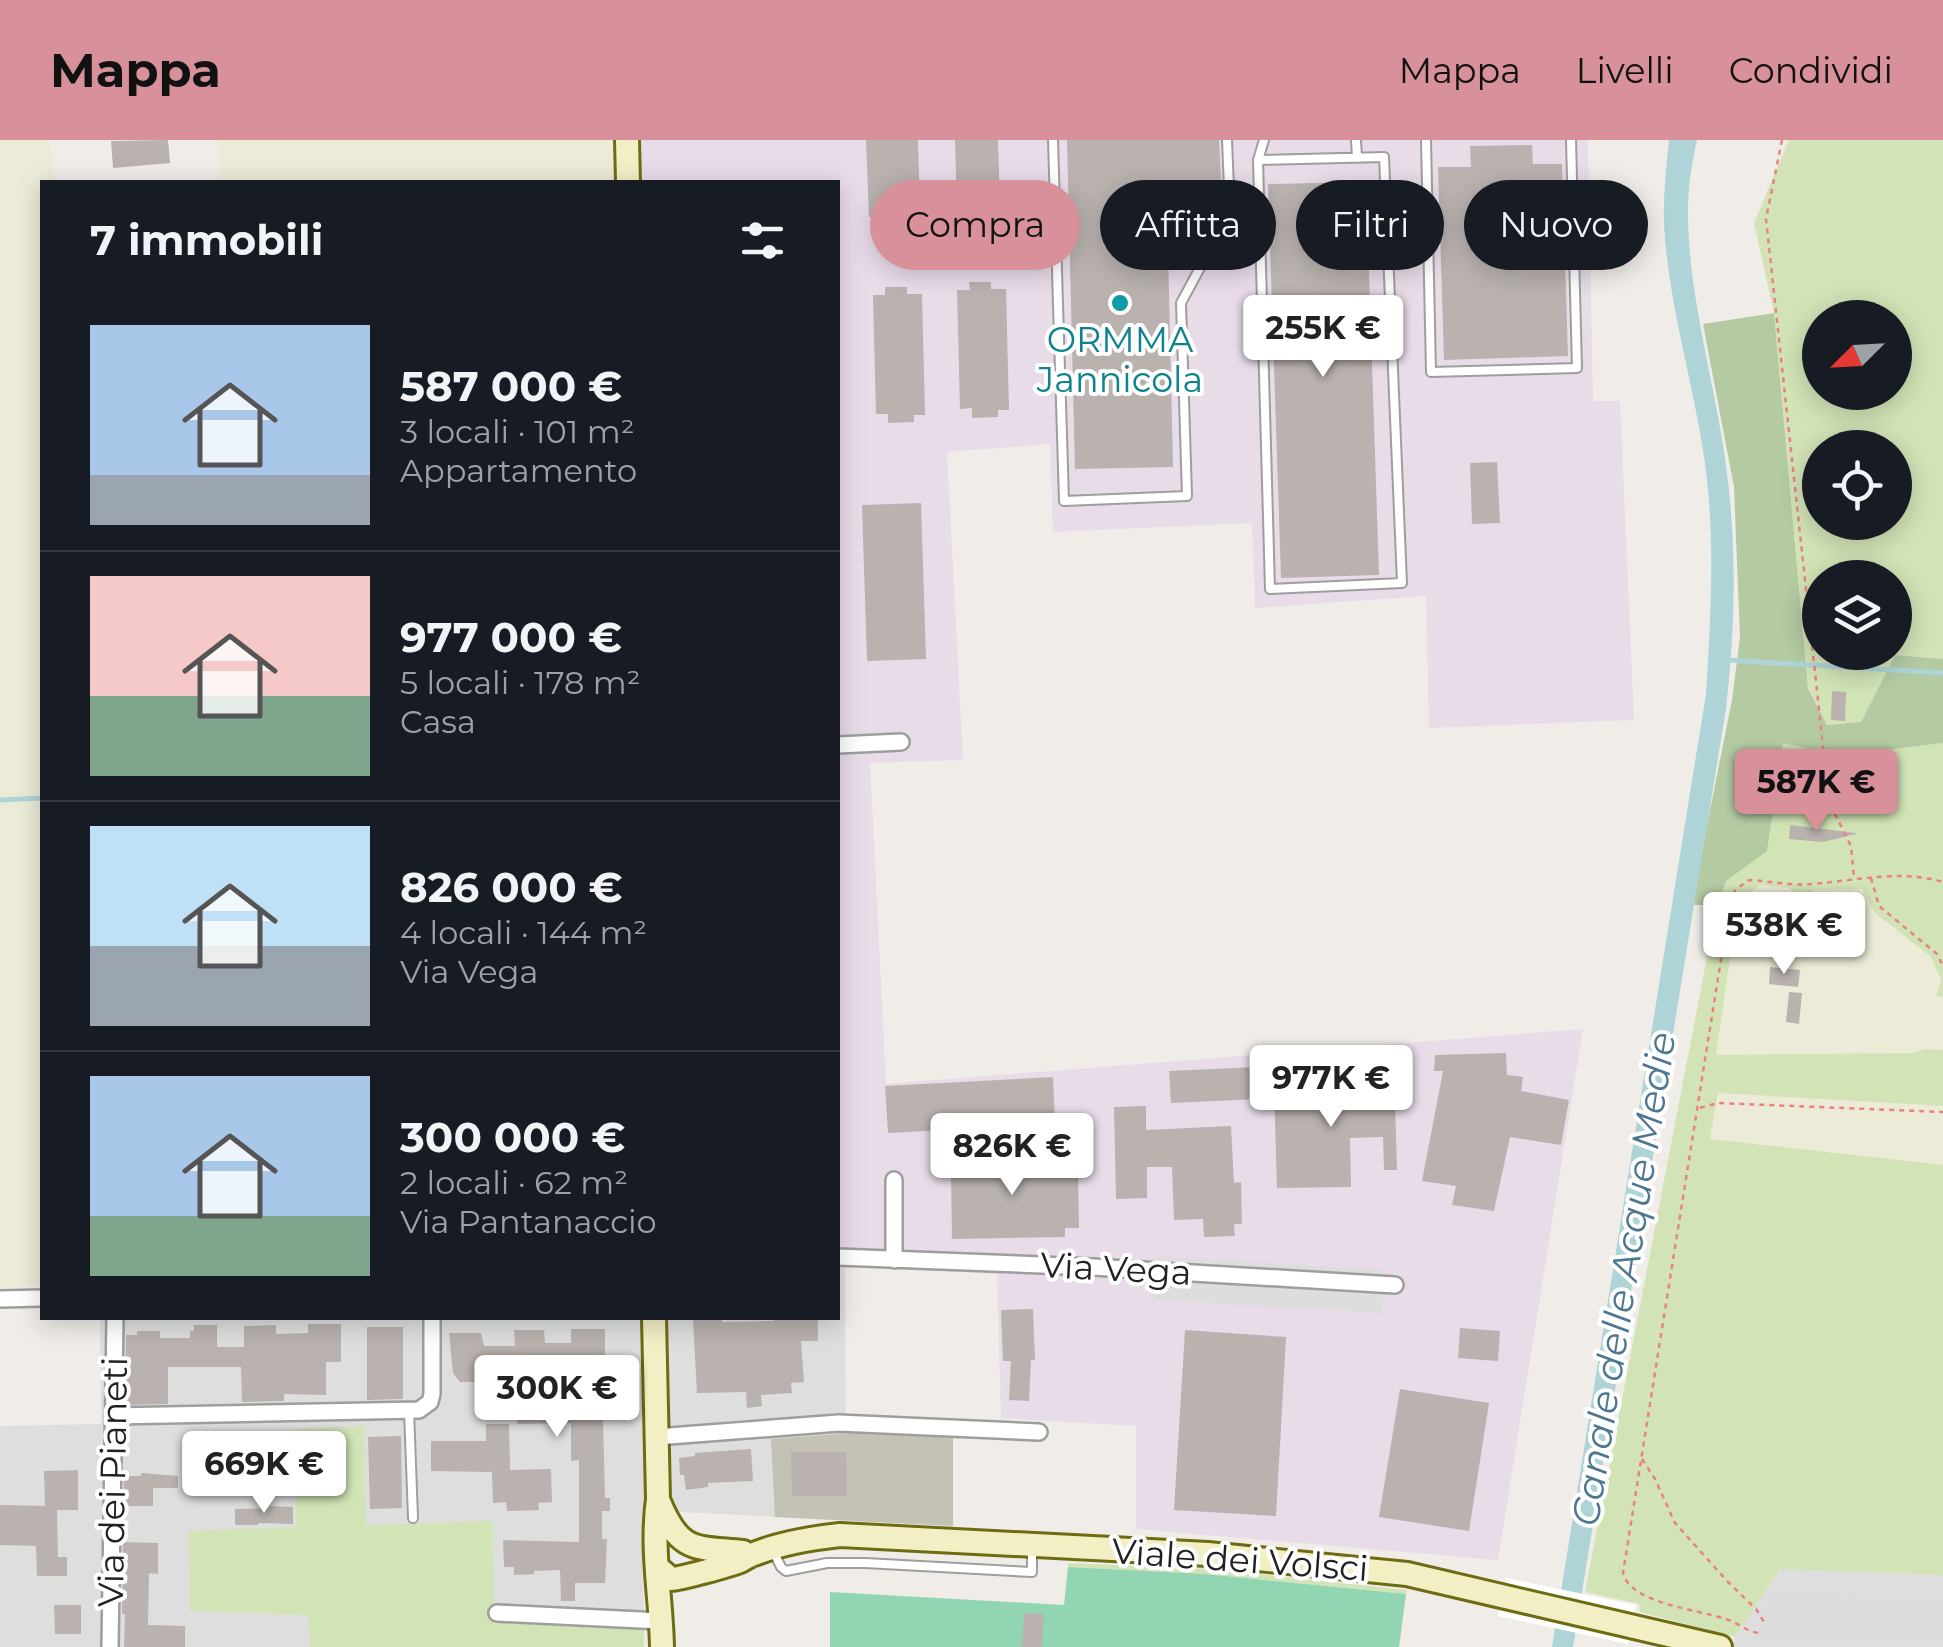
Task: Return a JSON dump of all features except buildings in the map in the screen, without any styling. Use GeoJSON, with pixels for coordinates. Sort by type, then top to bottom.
{"type":"FeatureCollection","features":[{"type":"Feature","properties":{"kind":"street"},"geometry":{"type":"LineString","coordinates":[[627,140],[628,180]]}},
{"type":"Feature","properties":{"kind":"street"},"geometry":{"type":"LineString","coordinates":[[840,745],[901,742]]}},
{"type":"Feature","properties":{"kind":"street"},"geometry":{"type":"LineString","coordinates":[[894,1180],[894,1260]]}},
{"type":"Feature","properties":{"kind":"street","name":"Via Vega"},"geometry":{"type":"LineString","coordinates":[[840,1257],[1395,1285]]}},
{"type":"Feature","properties":{"kind":"street"},"geometry":{"type":"LineString","coordinates":[[0,1299],[40,1298]]}},
{"type":"Feature","properties":{"kind":"street","name":"Via dei Pianeti"},"geometry":{"type":"LineString","coordinates":[[110,1647],[115,1320]]}},
{"type":"Feature","properties":{"kind":"street"},"geometry":{"type":"LineString","coordinates":[[114,1416],[423,1408],[431,1398],[432,1320]]}},
{"type":"Feature","properties":{"kind":"street"},"geometry":{"type":"LineString","coordinates":[[654,1320],[658,1499],[655,1530],[670,1568]]}},
{"type":"Feature","properties":{"kind":"street"},"geometry":{"type":"LineString","coordinates":[[656,1437],[838,1423],[1039,1432]]}},
{"type":"Feature","properties":{"kind":"street"},"geometry":{"type":"LineString","coordinates":[[658,1499],[665,1517],[697,1558],[696,1565],[670,1568]]}},
{"type":"Feature","properties":{"kind":"street","name":"Viale dei Volsci"},"geometry":{"type":"LineString","coordinates":[[670,1568],[736,1563],[809,1539],[855,1535],[1208,1554],[1440,1580],[1720,1647]]}},
{"type":"Feature","properties":{"kind":"street"},"geometry":{"type":"LineString","coordinates":[[662,1647],[661,1621],[670,1568],[666,1540],[687,1542]]}},
{"type":"Feature","properties":{"kind":"street","name":"Viale dei Volsci"},"geometry":{"type":"LineString","coordinates":[[687,1542],[718,1552],[763,1551]]}},
{"type":"Feature","properties":{"kind":"street"},"geometry":{"type":"LineString","coordinates":[[497,1614],[661,1621]]}},
{"type":"Feature","properties":{"kind":"lane"},"geometry":{"type":"LineString","coordinates":[[1053,140],[1064,501],[1187,496],[1181,303],[1230,212],[1227,140]]}},
{"type":"Feature","properties":{"kind":"lane"},"geometry":{"type":"LineString","coordinates":[[1258,160],[1384,157],[1402,583],[1270,589],[1258,160],[1264,140]]}},
{"type":"Feature","properties":{"kind":"lane"},"geometry":{"type":"LineString","coordinates":[[1356,140],[1356,158]]}},
{"type":"Feature","properties":{"kind":"lane"},"geometry":{"type":"LineString","coordinates":[[1426,140],[1431,372],[1577,368],[1571,140]]}},
{"type":"Feature","properties":{"kind":"lane"},"geometry":{"type":"LineString","coordinates":[[409,1410],[413,1518]]}},
{"type":"Feature","properties":{"kind":"path"},"geometry":{"type":"LineString","coordinates":[[1782,140],[1766,220],[1829,802],[1851,846],[1855,880]]}},
{"type":"Feature","properties":{"kind":"path"},"geometry":{"type":"LineString","coordinates":[[1870,877],[1880,906],[1937,954],[1943,966]]}},
{"type":"Feature","properties":{"kind":"path"},"geometry":{"type":"LineString","coordinates":[[1758,1633],[1728,1619],[1658,1601],[1626,1583],[1625,1556],[1730,903],[1735,890],[1749,880],[1806,885],[1870,877],[1930,878],[1943,882]]}},
{"type":"Feature","properties":{"kind":"path"},"geometry":{"type":"LineString","coordinates":[[1699,1108],[1718,1103],[1943,1112]]}},
{"type":"Feature","properties":{"kind":"path"},"geometry":{"type":"LineString","coordinates":[[1641,1458],[1656,1479],[1674,1523],[1764,1622]]}},
{"type":"Feature","properties":{"kind":"shaded area"},"geometry":{"type":"Polygon","coordinates":[[[614,140],[1588,140],[1589,180],[1464,180],[1464,270],[1590,270],[1593,401],[1620,401],[1634,720],[1429,728],[1426,596],[1255,608],[1252,523],[1053,532],[1050,444],[947,452],[963,760],[870,763],[886,1084],[1583,1029],[1498,1560],[1136,1529],[1136,1426],[1001,1418],[997,1274],[840,1265],[840,180],[615,180],[614,140]]]}},
{"type":"Feature","properties":{"kind":"shaded area"},"geometry":{"type":"Polygon","coordinates":[[[1157,1257],[1384,1270],[1382,1313],[1154,1300],[1157,1257]]]}},
{"type":"Feature","properties":{"kind":"shaded area"},"geometry":{"type":"Polygon","coordinates":[[[840,1265],[845,1265],[846,1432],[953,1436],[953,1526],[642,1510],[644,1623],[494,1619],[366,1525],[294,1429],[296,1527],[190,1611],[309,1615],[310,1647],[0,1647],[0,1426],[101,1424],[100,1320],[840,1320],[840,1265]]]}},
{"type":"Feature","properties":{"kind":"shaded area"},"geometry":{"type":"Polygon","coordinates":[[[866,1432],[953,1436],[953,1526],[775,1517],[771,1439],[866,1432]]]}},
{"type":"Feature","properties":{"kind":"shaded area"},"geometry":{"type":"Polygon","coordinates":[[[1780,1569],[1943,1575],[1943,1647],[1734,1647],[1735,1637],[1780,1569]]]}},
{"type":"Feature","properties":{"kind":"shaded area"},"geometry":{"type":"Polygon","coordinates":[[[1773,1591],[1943,1597],[1943,1644],[1742,1638],[1773,1591]]]}},
{"type":"Feature","properties":{"kind":"green space"},"geometry":{"type":"Polygon","coordinates":[[[0,140],[50,140],[55,180],[40,180],[40,1285],[0,1288],[0,140]]]}},
{"type":"Feature","properties":{"kind":"green space"},"geometry":{"type":"Polygon","coordinates":[[[219,140],[614,140],[615,180],[222,180],[219,140]]]}},
{"type":"Feature","properties":{"kind":"green space"},"geometry":{"type":"Polygon","coordinates":[[[1789,140],[1943,140],[1943,659],[1912,656],[1912,560],[1802,560],[1802,621],[1774,313],[1754,223],[1789,140]]]}},
{"type":"Feature","properties":{"kind":"green space"},"geometry":{"type":"Polygon","coordinates":[[[1774,313],[1802,622],[1802,670],[1806,670],[1808,688],[1827,725],[1861,722],[1887,670],[1912,670],[1912,656],[1943,659],[1943,743],[1838,756],[1783,743],[1767,851],[1726,881],[1717,905],[1691,905],[1732,700],[1740,637],[1734,487],[1703,324],[1774,313]]]}},
{"type":"Feature","properties":{"kind":"green space"},"geometry":{"type":"Polygon","coordinates":[[[1806,670],[1887,670],[1861,722],[1827,725],[1808,687],[1806,670]]]}},
{"type":"Feature","properties":{"kind":"green space"},"geometry":{"type":"Polygon","coordinates":[[[1783,743],[1838,756],[1943,743],[1943,997],[1936,996],[1941,979],[1930,956],[1876,914],[1862,889],[1816,890],[1800,896],[1788,888],[1760,885],[1738,902],[1716,1055],[1943,1050],[1943,1106],[1718,1093],[1710,1139],[1943,1165],[1943,1575],[1780,1569],[1735,1637],[1640,1612],[1639,1604],[1585,1592],[1717,905],[1725,881],[1767,850],[1783,743]]]}},
{"type":"Feature","properties":{"kind":"green space"},"geometry":{"type":"Polygon","coordinates":[[[1760,885],[1788,888],[1801,896],[1816,890],[1862,889],[1876,914],[1930,956],[1941,979],[1936,996],[1943,997],[1943,1050],[1716,1055],[1738,901],[1760,885]]]}},
{"type":"Feature","properties":{"kind":"green space"},"geometry":{"type":"Polygon","coordinates":[[[1718,1093],[1943,1106],[1943,1165],[1710,1139],[1718,1093]]]}},
{"type":"Feature","properties":{"kind":"green space"},"geometry":{"type":"Polygon","coordinates":[[[364,1426],[366,1525],[493,1521],[494,1619],[644,1623],[644,1647],[310,1647],[308,1615],[190,1611],[189,1531],[296,1527],[293,1429],[364,1426]]]}},
{"type":"Feature","properties":{"kind":"green space"},"geometry":{"type":"Polygon","coordinates":[[[1068,1563],[1210,1569],[1407,1590],[1406,1594],[1205,1574],[1068,1567],[1068,1563]]]}},
{"type":"Feature","properties":{"kind":"green space"},"geometry":{"type":"Polygon","coordinates":[[[1068,1567],[1205,1574],[1406,1594],[1399,1647],[830,1647],[830,1592],[1064,1605],[1068,1567]]]}},
{"type":"Feature","properties":{"kind":"water","name":"Canale delle Acque Medie"},"geometry":{"type":"Polygon","coordinates":[[[1669,140],[1697,140],[1690,178],[1690,250],[1730,503],[1734,591],[1731,649],[1726,709],[1573,1647],[1552,1647],[1706,694],[1710,510],[1703,450],[1666,253],[1664,203],[1669,140]]]}},
{"type":"Feature","properties":{"kind":"pier"},"geometry":{"type":"Polygon","coordinates":[[[1506,1578],[1636,1605],[1628,1644],[1498,1616],[1506,1578]]]}},
{"type":"Feature","properties":{"kind":"waterway"},"geometry":{"type":"LineString","coordinates":[[1726,660],[1943,673]]}},
{"type":"Feature","properties":{"kind":"waterway"},"geometry":{"type":"LineString","coordinates":[[0,800],[40,798]]}},
{"type":"Feature","properties":{"kind":"place","name":"ORMMA Jannicola"},"geometry":{"type":"Point","coordinates":[1120,303]}}]}
